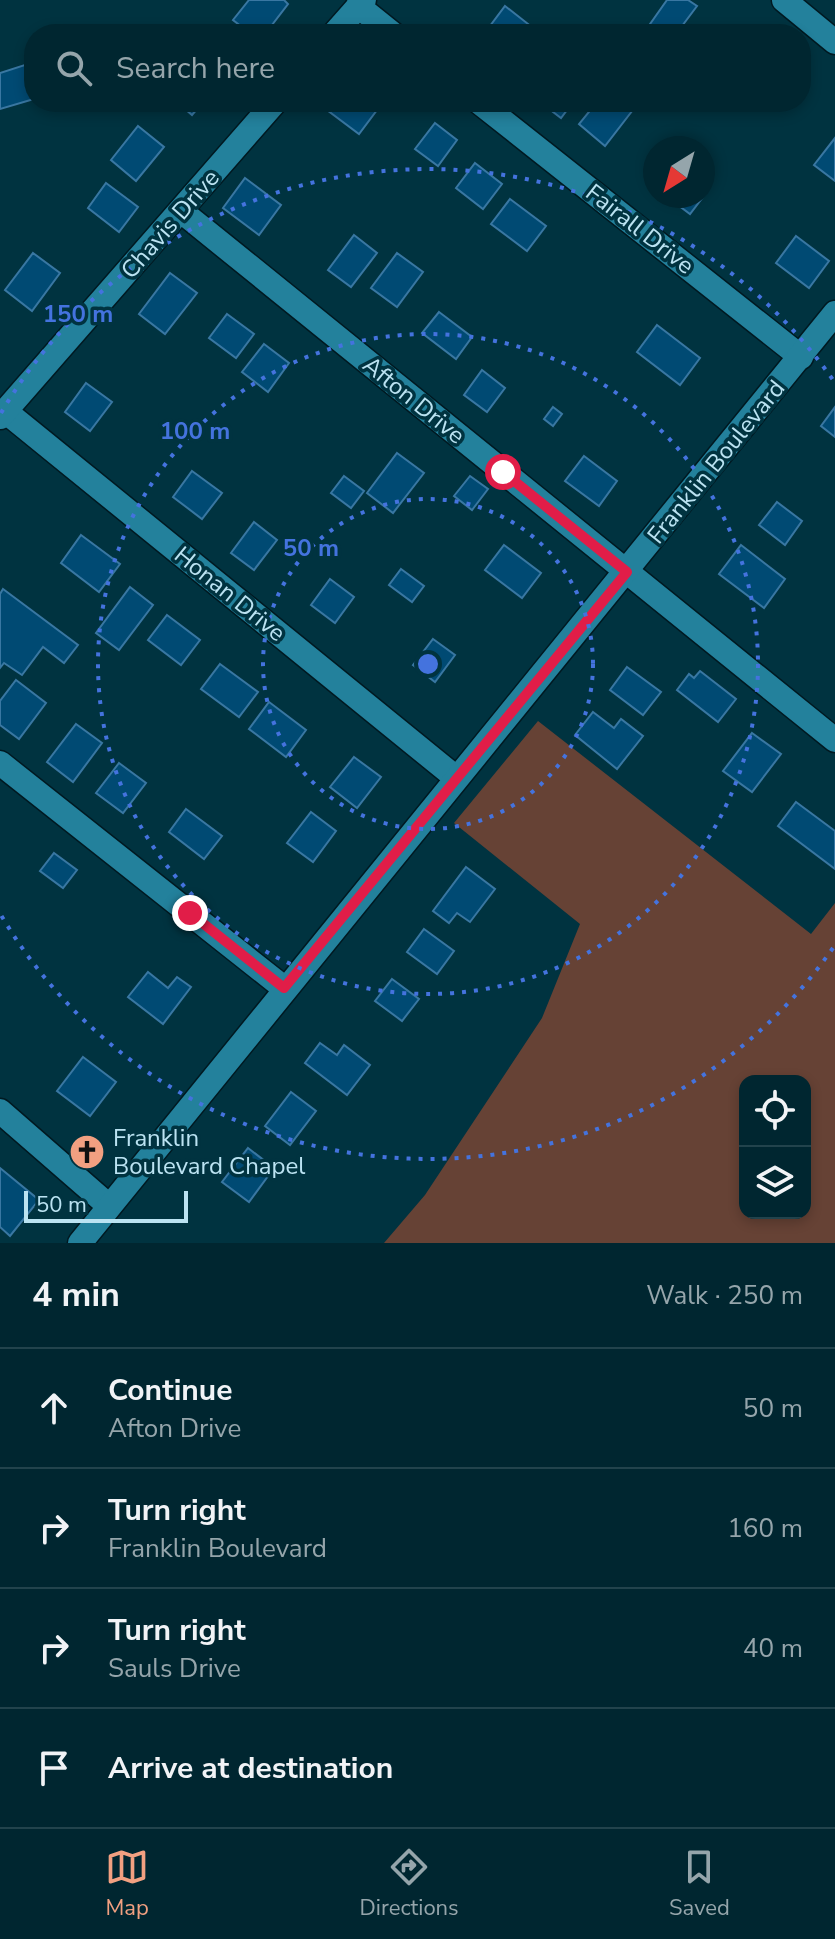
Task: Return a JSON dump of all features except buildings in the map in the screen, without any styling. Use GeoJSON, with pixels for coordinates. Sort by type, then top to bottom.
{"type":"FeatureCollection","features":[{"type":"Feature","properties":{"kind":"street"},"geometry":{"type":"LineString","coordinates":[[784,0],[835,42]]}},
{"type":"Feature","properties":{"kind":"street"},"geometry":{"type":"LineString","coordinates":[[343,24],[361,3],[383,24]]}},
{"type":"Feature","properties":{"kind":"street","name":"Chavis Drive"},"geometry":{"type":"LineString","coordinates":[[2,414],[266,112]]}},
{"type":"Feature","properties":{"kind":"street","name":"Fairall Drive"},"geometry":{"type":"LineString","coordinates":[[492,112],[801,357]]}},
{"type":"Feature","properties":{"kind":"street","name":"Afton Drive"},"geometry":{"type":"LineString","coordinates":[[181,211],[835,740]]}},
{"type":"Feature","properties":{"kind":"street","name":"Franklin Boulevard"},"geometry":{"type":"LineString","coordinates":[[80,1243],[455,777],[627,572],[835,313]]}},
{"type":"Feature","properties":{"kind":"street","name":"Honan Drive"},"geometry":{"type":"LineString","coordinates":[[2,414],[455,777]]}},
{"type":"Feature","properties":{"kind":"street"},"geometry":{"type":"LineString","coordinates":[[0,763],[284,988]]}},
{"type":"Feature","properties":{"kind":"street"},"geometry":{"type":"LineString","coordinates":[[0,1111],[109,1206]]}},
{"type":"Feature","properties":{"kind":"shaded area"},"geometry":{"type":"Polygon","coordinates":[[[538,721],[811,934],[835,903],[835,1243],[384,1243],[425,1195],[542,1018],[580,924],[454,823],[538,721]]]}},
{"type":"Feature","properties":{"kind":"place","name":"Franklin Boulevard Chapel"},"geometry":{"type":"Point","coordinates":[87,1152]}},
{"type":"Feature","properties":{"kind":"route"},"geometry":{"type":"LineString","coordinates":[[190,913],[284,988],[627,572],[503,472]]}}]}
